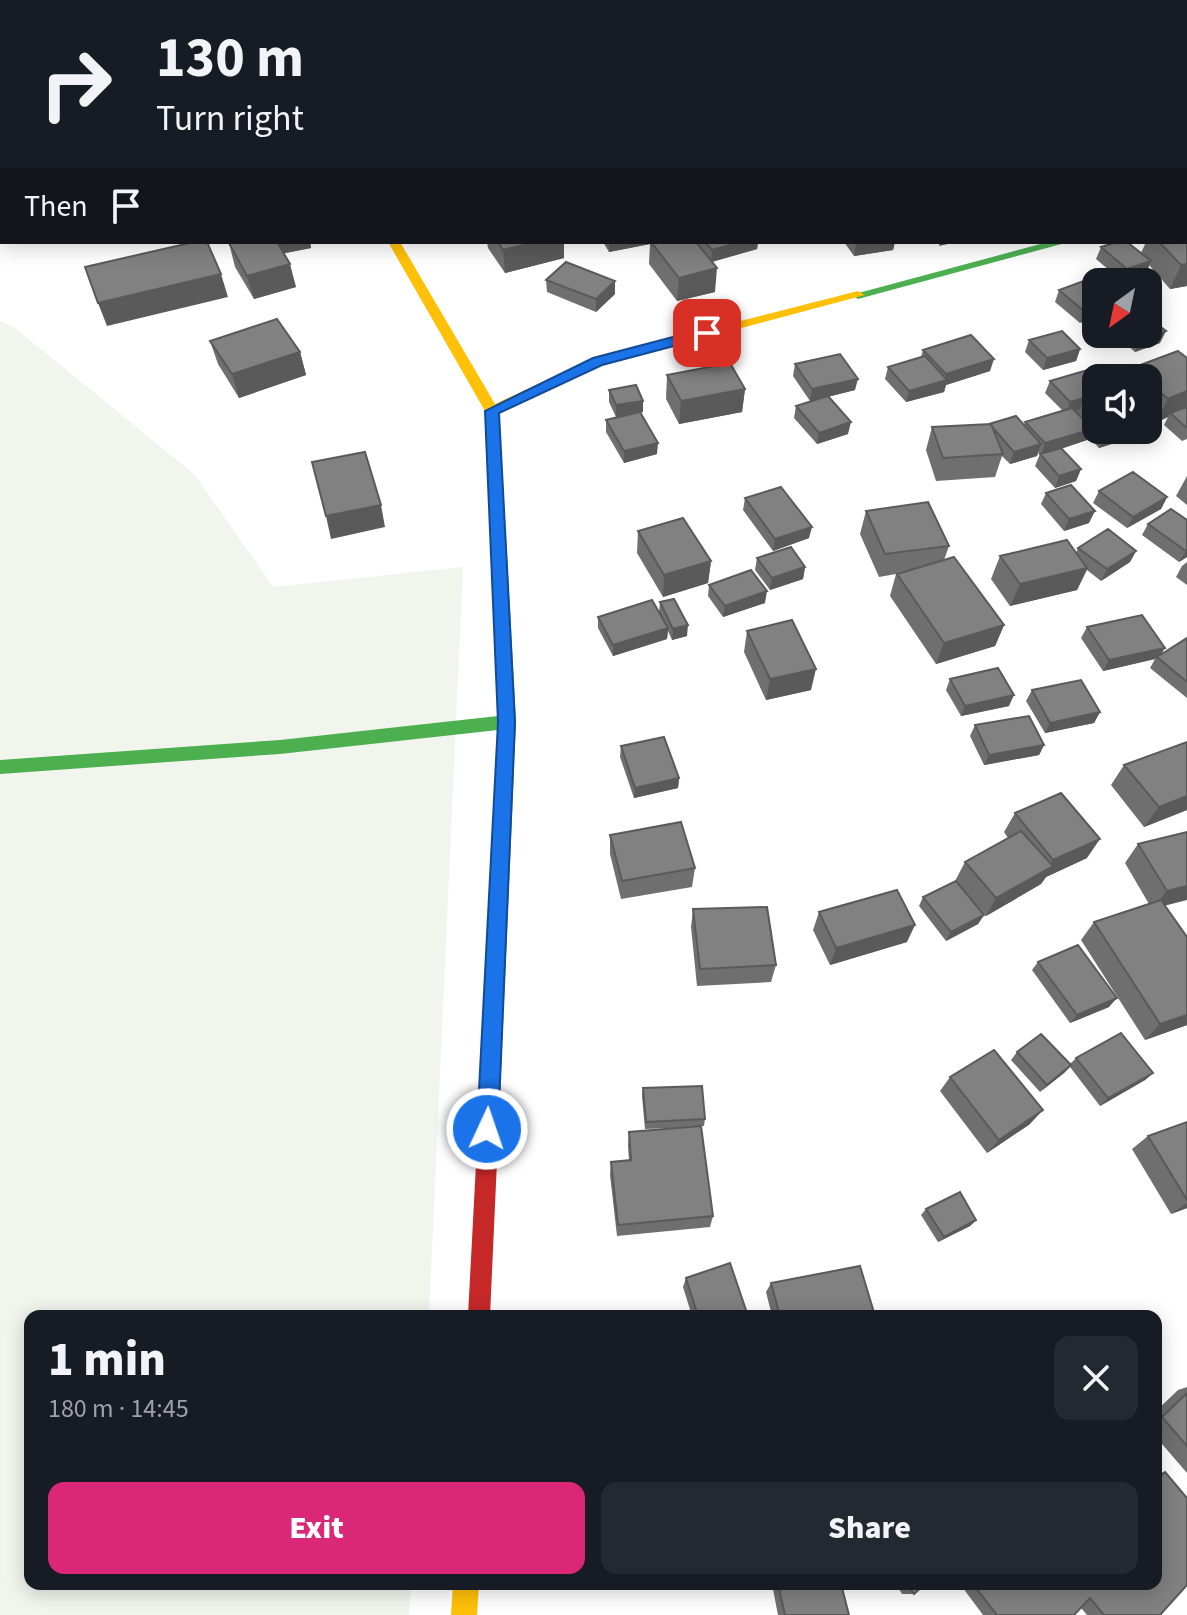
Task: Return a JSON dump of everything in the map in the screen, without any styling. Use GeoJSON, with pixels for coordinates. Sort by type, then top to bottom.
{"type":"FeatureCollection","features":[{"type":"Feature","properties":{"kind":"street"},"geometry":{"type":"LineString","coordinates":[[395,244],[492,411],[507,722],[479,1310]]}},
{"type":"Feature","properties":{"kind":"street"},"geometry":{"type":"LineString","coordinates":[[492,411],[597,362],[1055,244]]}},
{"type":"Feature","properties":{"kind":"street"},"geometry":{"type":"LineString","coordinates":[[0,767],[280,747],[507,722]]}},
{"type":"Feature","properties":{"kind":"street"},"geometry":{"type":"LineString","coordinates":[[464,1615],[466,1590]]}},
{"type":"Feature","properties":{"kind":"shaded area"},"geometry":{"type":"Polygon","coordinates":[[[0,321],[15,328],[195,475],[273,587],[463,567],[429,1310],[24,1310],[24,1590],[411,1590],[409,1615],[0,1615],[0,321]]]}},
{"type":"Feature","properties":{"kind":"building"},"geometry":{"type":"Polygon","coordinates":[[[185,244],[208,244],[221,274],[98,303],[85,267],[185,244]]]}},
{"type":"Feature","properties":{"kind":"building"},"geometry":{"type":"Polygon","coordinates":[[[230,244],[278,244],[290,264],[247,276],[230,244]]]}},
{"type":"Feature","properties":{"kind":"building"},"geometry":{"type":"Polygon","coordinates":[[[499,244],[527,244],[503,250],[499,244]]]}},
{"type":"Feature","properties":{"kind":"building"},"geometry":{"type":"Polygon","coordinates":[[[653,244],[698,244],[717,268],[679,278],[653,244]]]}},
{"type":"Feature","properties":{"kind":"building"},"geometry":{"type":"Polygon","coordinates":[[[707,244],[734,244],[712,250],[707,244]]]}},
{"type":"Feature","properties":{"kind":"building"},"geometry":{"type":"Polygon","coordinates":[[[1130,244],[1151,261],[1126,268],[1101,247],[1130,244]]]}},
{"type":"Feature","properties":{"kind":"building"},"geometry":{"type":"Polygon","coordinates":[[[1161,244],[1187,244],[1187,264],[1181,265],[1161,244]]]}},
{"type":"Feature","properties":{"kind":"building"},"geometry":{"type":"Polygon","coordinates":[[[566,262],[615,281],[596,299],[546,280],[566,262]]]}},
{"type":"Feature","properties":{"kind":"building"},"geometry":{"type":"Polygon","coordinates":[[[1082,282],[1082,309],[1059,290],[1082,282]]]}},
{"type":"Feature","properties":{"kind":"building"},"geometry":{"type":"Polygon","coordinates":[[[277,319],[300,352],[232,374],[210,341],[277,319]]]}},
{"type":"Feature","properties":{"kind":"building"},"geometry":{"type":"Polygon","coordinates":[[[1062,331],[1080,349],[1047,358],[1029,340],[1062,331]]]}},
{"type":"Feature","properties":{"kind":"building"},"geometry":{"type":"Polygon","coordinates":[[[971,335],[994,359],[946,374],[923,350],[971,335]]]}},
{"type":"Feature","properties":{"kind":"building"},"geometry":{"type":"Polygon","coordinates":[[[1178,351],[1187,358],[1187,391],[1168,399],[1162,394],[1162,364],[1143,364],[1178,351]]]}},
{"type":"Feature","properties":{"kind":"building"},"geometry":{"type":"Polygon","coordinates":[[[840,354],[858,379],[812,389],[795,364],[840,354]]]}},
{"type":"Feature","properties":{"kind":"building"},"geometry":{"type":"Polygon","coordinates":[[[925,356],[947,380],[909,391],[888,367],[925,356]]]}},
{"type":"Feature","properties":{"kind":"building"},"geometry":{"type":"Polygon","coordinates":[[[730,363],[745,389],[681,401],[667,375],[730,363]]]}},
{"type":"Feature","properties":{"kind":"building"},"geometry":{"type":"Polygon","coordinates":[[[1082,372],[1082,399],[1070,402],[1050,381],[1082,372]]]}},
{"type":"Feature","properties":{"kind":"building"},"geometry":{"type":"Polygon","coordinates":[[[636,385],[643,401],[616,405],[609,390],[636,385]]]}},
{"type":"Feature","properties":{"kind":"building"},"geometry":{"type":"Polygon","coordinates":[[[828,396],[851,422],[819,433],[796,406],[828,396]]]}},
{"type":"Feature","properties":{"kind":"building"},"geometry":{"type":"Polygon","coordinates":[[[1187,407],[1187,428],[1170,413],[1187,407]]]}},
{"type":"Feature","properties":{"kind":"building"},"geometry":{"type":"Polygon","coordinates":[[[1072,408],[1082,418],[1082,432],[1045,443],[1025,422],[1072,408]]]}},
{"type":"Feature","properties":{"kind":"building"},"geometry":{"type":"Polygon","coordinates":[[[640,412],[658,443],[624,451],[606,420],[640,412]]]}},
{"type":"Feature","properties":{"kind":"building"},"geometry":{"type":"Polygon","coordinates":[[[1016,416],[1041,444],[1014,452],[989,424],[1016,416]]]}},
{"type":"Feature","properties":{"kind":"building"},"geometry":{"type":"Polygon","coordinates":[[[991,424],[1003,454],[943,458],[932,427],[991,424]]]}},
{"type":"Feature","properties":{"kind":"building"},"geometry":{"type":"Polygon","coordinates":[[[1061,448],[1081,469],[1059,476],[1040,454],[1061,448]]]}},
{"type":"Feature","properties":{"kind":"building"},"geometry":{"type":"Polygon","coordinates":[[[365,452],[381,505],[326,516],[312,462],[365,452]]]}},
{"type":"Feature","properties":{"kind":"building"},"geometry":{"type":"Polygon","coordinates":[[[1133,472],[1167,497],[1133,517],[1099,491],[1133,472]]]}},
{"type":"Feature","properties":{"kind":"building"},"geometry":{"type":"Polygon","coordinates":[[[1071,485],[1095,511],[1069,519],[1046,493],[1071,485]]]}},
{"type":"Feature","properties":{"kind":"building"},"geometry":{"type":"Polygon","coordinates":[[[781,487],[812,527],[775,539],[745,498],[781,487]]]}},
{"type":"Feature","properties":{"kind":"building"},"geometry":{"type":"Polygon","coordinates":[[[928,502],[949,546],[885,554],[866,511],[928,502]]]}},
{"type":"Feature","properties":{"kind":"building"},"geometry":{"type":"Polygon","coordinates":[[[1171,509],[1187,520],[1186,551],[1148,524],[1171,509]]]}},
{"type":"Feature","properties":{"kind":"building"},"geometry":{"type":"Polygon","coordinates":[[[683,518],[711,561],[664,575],[638,531],[683,518]]]}},
{"type":"Feature","properties":{"kind":"building"},"geometry":{"type":"Polygon","coordinates":[[[1108,529],[1136,551],[1107,569],[1078,548],[1108,529]]]}},
{"type":"Feature","properties":{"kind":"building"},"geometry":{"type":"Polygon","coordinates":[[[1067,540],[1087,568],[1020,584],[1000,556],[1067,540]]]}},
{"type":"Feature","properties":{"kind":"building"},"geometry":{"type":"Polygon","coordinates":[[[791,547],[805,567],[772,578],[757,558],[791,547]]]}},
{"type":"Feature","properties":{"kind":"building"},"geometry":{"type":"Polygon","coordinates":[[[954,557],[1004,625],[944,643],[897,574],[954,557]]]}},
{"type":"Feature","properties":{"kind":"building"},"geometry":{"type":"Polygon","coordinates":[[[751,570],[767,591],[725,606],[709,585],[751,570]]]}},
{"type":"Feature","properties":{"kind":"building"},"geometry":{"type":"Polygon","coordinates":[[[674,599],[688,625],[673,629],[660,602],[674,599]]]}},
{"type":"Feature","properties":{"kind":"building"},"geometry":{"type":"Polygon","coordinates":[[[652,600],[668,628],[613,645],[598,617],[652,600]]]}},
{"type":"Feature","properties":{"kind":"building"},"geometry":{"type":"Polygon","coordinates":[[[1142,615],[1165,648],[1109,660],[1087,627],[1142,615]]]}},
{"type":"Feature","properties":{"kind":"building"},"geometry":{"type":"Polygon","coordinates":[[[792,620],[816,669],[770,679],[747,631],[792,620]]]}},
{"type":"Feature","properties":{"kind":"building"},"geometry":{"type":"Polygon","coordinates":[[[1187,638],[1187,682],[1157,657],[1187,638]]]}},
{"type":"Feature","properties":{"kind":"building"},"geometry":{"type":"Polygon","coordinates":[[[998,668],[1014,695],[965,706],[950,679],[998,668]]]}},
{"type":"Feature","properties":{"kind":"building"},"geometry":{"type":"Polygon","coordinates":[[[1081,680],[1100,712],[1050,723],[1032,690],[1081,680]]]}},
{"type":"Feature","properties":{"kind":"building"},"geometry":{"type":"Polygon","coordinates":[[[1029,716],[1044,745],[989,755],[975,725],[1029,716]]]}},
{"type":"Feature","properties":{"kind":"building"},"geometry":{"type":"Polygon","coordinates":[[[664,737],[679,778],[635,788],[621,746],[664,737]]]}},
{"type":"Feature","properties":{"kind":"building"},"geometry":{"type":"Polygon","coordinates":[[[1187,742],[1187,796],[1159,807],[1124,765],[1187,742]]]}},
{"type":"Feature","properties":{"kind":"building"},"geometry":{"type":"Polygon","coordinates":[[[1061,793],[1100,839],[1053,860],[1015,813],[1061,793]]]}},
{"type":"Feature","properties":{"kind":"building"},"geometry":{"type":"Polygon","coordinates":[[[681,822],[695,868],[622,881],[610,835],[681,822]]]}},
{"type":"Feature","properties":{"kind":"building"},"geometry":{"type":"Polygon","coordinates":[[[1021,831],[1053,866],[996,898],[965,862],[1021,831]]]}},
{"type":"Feature","properties":{"kind":"building"},"geometry":{"type":"Polygon","coordinates":[[[1187,832],[1187,886],[1167,891],[1138,844],[1187,832]]]}},
{"type":"Feature","properties":{"kind":"building"},"geometry":{"type":"Polygon","coordinates":[[[956,881],[984,915],[951,932],[923,897],[956,881]]]}},
{"type":"Feature","properties":{"kind":"building"},"geometry":{"type":"Polygon","coordinates":[[[897,890],[915,925],[836,948],[819,912],[897,890]]]}},
{"type":"Feature","properties":{"kind":"building"},"geometry":{"type":"Polygon","coordinates":[[[1161,900],[1187,937],[1187,1015],[1160,1024],[1094,922],[1161,900]]]}},
{"type":"Feature","properties":{"kind":"building"},"geometry":{"type":"Polygon","coordinates":[[[767,907],[776,965],[700,969],[693,909],[767,907]]]}},
{"type":"Feature","properties":{"kind":"building"},"geometry":{"type":"Polygon","coordinates":[[[1078,945],[1117,998],[1077,1015],[1038,962],[1078,945]]]}},
{"type":"Feature","properties":{"kind":"building"},"geometry":{"type":"Polygon","coordinates":[[[1121,1033],[1153,1073],[1108,1098],[1076,1058],[1121,1033]]]}},
{"type":"Feature","properties":{"kind":"building"},"geometry":{"type":"Polygon","coordinates":[[[1041,1034],[1071,1065],[1047,1085],[1017,1052],[1041,1034]]]}},
{"type":"Feature","properties":{"kind":"building"},"geometry":{"type":"Polygon","coordinates":[[[994,1050],[1043,1110],[999,1140],[950,1077],[994,1050]]]}},
{"type":"Feature","properties":{"kind":"building"},"geometry":{"type":"Polygon","coordinates":[[[702,1086],[705,1119],[646,1122],[643,1088],[702,1086]]]}},
{"type":"Feature","properties":{"kind":"building"},"geometry":{"type":"Polygon","coordinates":[[[1187,1122],[1187,1200],[1148,1136],[1187,1122]]]}},
{"type":"Feature","properties":{"kind":"building"},"geometry":{"type":"Polygon","coordinates":[[[701,1126],[713,1216],[618,1225],[611,1162],[631,1160],[629,1132],[701,1126]]]}},
{"type":"Feature","properties":{"kind":"building"},"geometry":{"type":"Polygon","coordinates":[[[960,1192],[976,1220],[944,1237],[926,1209],[960,1192]]]}},
{"type":"Feature","properties":{"kind":"building"},"geometry":{"type":"Polygon","coordinates":[[[730,1263],[746,1310],[696,1310],[686,1278],[730,1263]]]}},
{"type":"Feature","properties":{"kind":"building"},"geometry":{"type":"Polygon","coordinates":[[[860,1266],[873,1310],[778,1310],[771,1283],[860,1266]]]}},
{"type":"Feature","properties":{"kind":"building"},"geometry":{"type":"Polygon","coordinates":[[[1187,1393],[1187,1446],[1162,1417],[1187,1393]]]}},
{"type":"Feature","properties":{"kind":"building"},"geometry":{"type":"Polygon","coordinates":[[[1165,1472],[1187,1498],[1187,1585],[1160,1615],[1104,1615],[1090,1598],[1074,1615],[997,1615],[978,1590],[1162,1590],[1162,1475],[1165,1472]]]}},
{"type":"Feature","properties":{"kind":"building"},"geometry":{"type":"Polygon","coordinates":[[[779,1590],[843,1590],[849,1615],[785,1615],[779,1590]]]}},
{"type":"Feature","properties":{"kind":"traffic: fast"},"geometry":{"type":"LineString","coordinates":[[858,295],[1055,244]]}},
{"type":"Feature","properties":{"kind":"traffic: fast"},"geometry":{"type":"LineString","coordinates":[[492,1050],[507,722],[499,555]]}},
{"type":"Feature","properties":{"kind":"traffic: fast"},"geometry":{"type":"LineString","coordinates":[[0,767],[280,747],[507,722]]}},
{"type":"Feature","properties":{"kind":"traffic: slow"},"geometry":{"type":"LineString","coordinates":[[395,244],[492,411],[499,555]]}},
{"type":"Feature","properties":{"kind":"traffic: slow"},"geometry":{"type":"LineString","coordinates":[[492,411],[597,362],[858,295]]}},
{"type":"Feature","properties":{"kind":"traffic: slow"},"geometry":{"type":"LineString","coordinates":[[464,1615],[466,1590]]}},
{"type":"Feature","properties":{"kind":"traffic: jam"},"geometry":{"type":"LineString","coordinates":[[479,1310],[492,1050]]}},
{"type":"Feature","properties":{"kind":"route"},"geometry":{"type":"LineString","coordinates":[[487,1129],[507,722],[492,411],[597,362],[707,333]]}}]}
